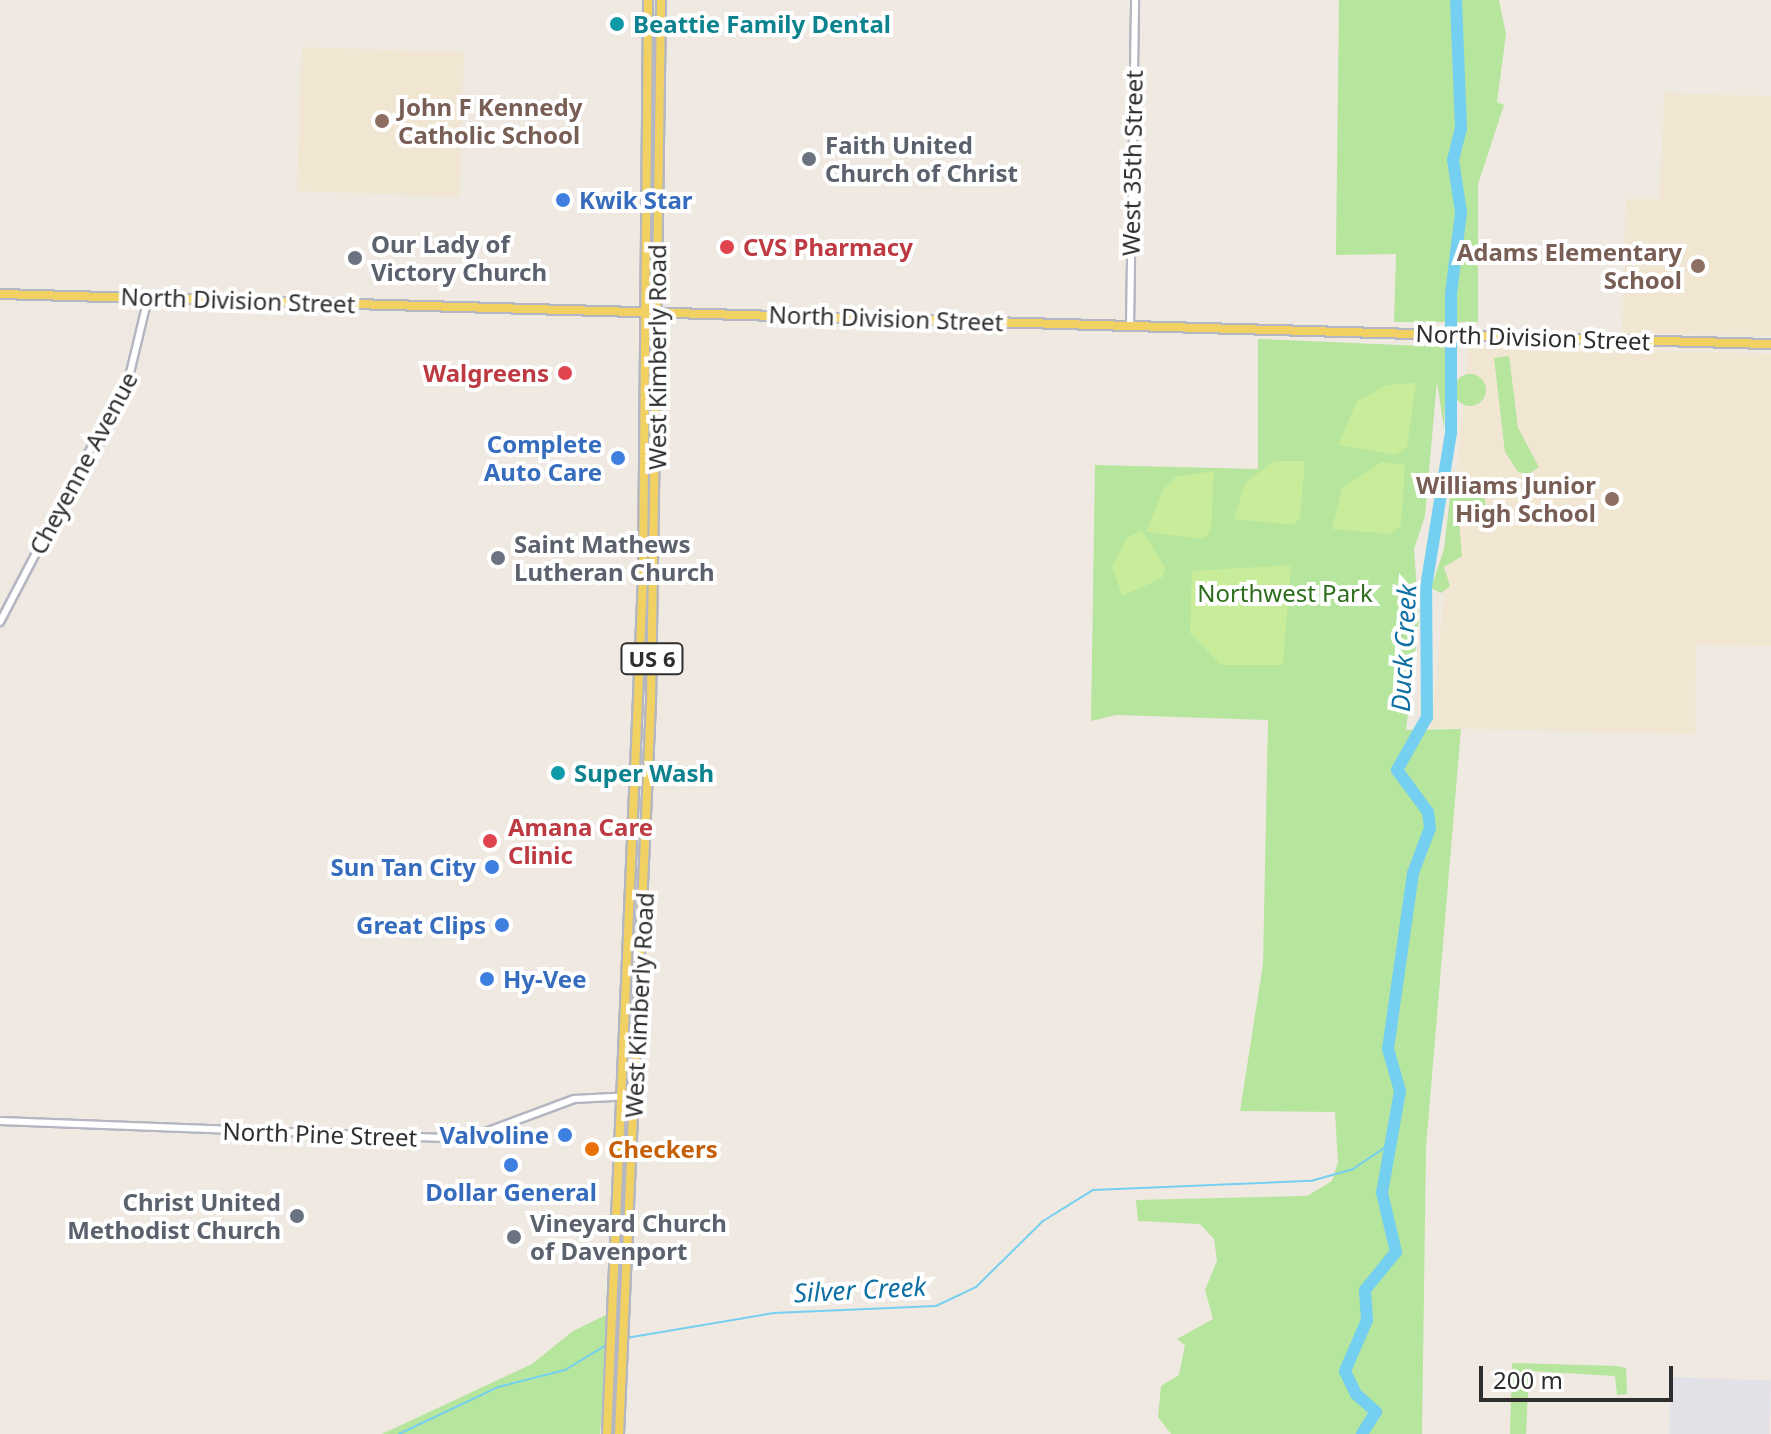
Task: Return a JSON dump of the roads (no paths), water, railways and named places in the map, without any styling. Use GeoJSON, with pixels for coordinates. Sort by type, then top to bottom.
{"type":"FeatureCollection","features":[{"type":"Feature","properties":{"kind":"main road","name":"West Kimberly Road"},"geometry":{"type":"LineString","coordinates":[[607,1434],[623,1095],[645,311],[648,0]]}},
{"type":"Feature","properties":{"kind":"main road","name":"West Kimberly Road"},"geometry":{"type":"LineString","coordinates":[[619,1434],[633,1096],[657,312],[661,0]]}},
{"type":"Feature","properties":{"kind":"main road","name":"North Division Street"},"geometry":{"type":"LineString","coordinates":[[0,294],[1771,344]]}},
{"type":"Feature","properties":{"kind":"street","name":"West 35th Street"},"geometry":{"type":"LineString","coordinates":[[1130,325],[1135,0]]}},
{"type":"Feature","properties":{"kind":"street","name":"Cheyenne Avenue"},"geometry":{"type":"LineString","coordinates":[[0,622],[130,373],[148,298]]}},
{"type":"Feature","properties":{"kind":"street","name":"North Pine Street"},"geometry":{"type":"LineString","coordinates":[[0,1121],[445,1138],[480,1134],[574,1099],[633,1096]]}},
{"type":"Feature","properties":{"kind":"waterway","name":"Duck Creek"},"geometry":{"type":"LineString","coordinates":[[1362,1434],[1376,1412],[1356,1394],[1345,1371],[1367,1320],[1365,1290],[1396,1252],[1382,1193],[1400,1091],[1388,1049],[1413,873],[1430,828],[1428,812],[1397,770],[1427,717],[1426,587],[1451,432],[1451,294],[1461,212],[1453,160],[1461,129],[1456,0]]}},
{"type":"Feature","properties":{"kind":"waterway","name":"Silver Creek"},"geometry":{"type":"LineString","coordinates":[[626,1338],[774,1313],[936,1306],[976,1287],[1043,1221],[1093,1190],[1311,1181],[1353,1169],[1393,1142]]}},
{"type":"Feature","properties":{"kind":"waterway","name":"Silver Creek"},"geometry":{"type":"LineString","coordinates":[[399,1434],[498,1387],[565,1370],[608,1344]]}},
{"type":"Feature","properties":{"kind":"place","name":"Beattie Family Dental"},"geometry":{"type":"Point","coordinates":[617,24]}},
{"type":"Feature","properties":{"kind":"place","name":"John F Kennedy Catholic School"},"geometry":{"type":"Point","coordinates":[382,121]}},
{"type":"Feature","properties":{"kind":"place","name":"Faith United Church of Christ"},"geometry":{"type":"Point","coordinates":[809,159]}},
{"type":"Feature","properties":{"kind":"place","name":"Kwik Star"},"geometry":{"type":"Point","coordinates":[563,200]}},
{"type":"Feature","properties":{"kind":"place","name":"CVS Pharmacy"},"geometry":{"type":"Point","coordinates":[727,247]}},
{"type":"Feature","properties":{"kind":"place","name":"Our Lady of Victory Church"},"geometry":{"type":"Point","coordinates":[355,258]}},
{"type":"Feature","properties":{"kind":"place","name":"Adams Elementary School"},"geometry":{"type":"Point","coordinates":[1698,266]}},
{"type":"Feature","properties":{"kind":"place","name":"Walgreens"},"geometry":{"type":"Point","coordinates":[565,373]}},
{"type":"Feature","properties":{"kind":"place","name":"Complete Auto Care"},"geometry":{"type":"Point","coordinates":[618,458]}},
{"type":"Feature","properties":{"kind":"place","name":"Williams Junior High School"},"geometry":{"type":"Point","coordinates":[1612,499]}},
{"type":"Feature","properties":{"kind":"place","name":"Saint Mathews Lutheran Church"},"geometry":{"type":"Point","coordinates":[498,558]}},
{"type":"Feature","properties":{"kind":"place","name":"Super Wash"},"geometry":{"type":"Point","coordinates":[558,773]}},
{"type":"Feature","properties":{"kind":"place","name":"Amana Care Clinic"},"geometry":{"type":"Point","coordinates":[490,841]}},
{"type":"Feature","properties":{"kind":"place","name":"Sun Tan City"},"geometry":{"type":"Point","coordinates":[492,867]}},
{"type":"Feature","properties":{"kind":"place","name":"Great Clips"},"geometry":{"type":"Point","coordinates":[502,925]}},
{"type":"Feature","properties":{"kind":"place","name":"Hy-Vee"},"geometry":{"type":"Point","coordinates":[487,979]}},
{"type":"Feature","properties":{"kind":"place","name":"Valvoline"},"geometry":{"type":"Point","coordinates":[565,1135]}},
{"type":"Feature","properties":{"kind":"place","name":"Checkers"},"geometry":{"type":"Point","coordinates":[592,1149]}},
{"type":"Feature","properties":{"kind":"place","name":"Dollar General"},"geometry":{"type":"Point","coordinates":[511,1165]}},
{"type":"Feature","properties":{"kind":"place","name":"Christ United Methodist Church"},"geometry":{"type":"Point","coordinates":[297,1216]}},
{"type":"Feature","properties":{"kind":"place","name":"Vineyard Church of Davenport"},"geometry":{"type":"Point","coordinates":[514,1237]}},
{"type":"Feature","properties":{"kind":"park label","name":"Northwest Park"},"geometry":{"type":"Point","coordinates":[1285,593]}}]}
